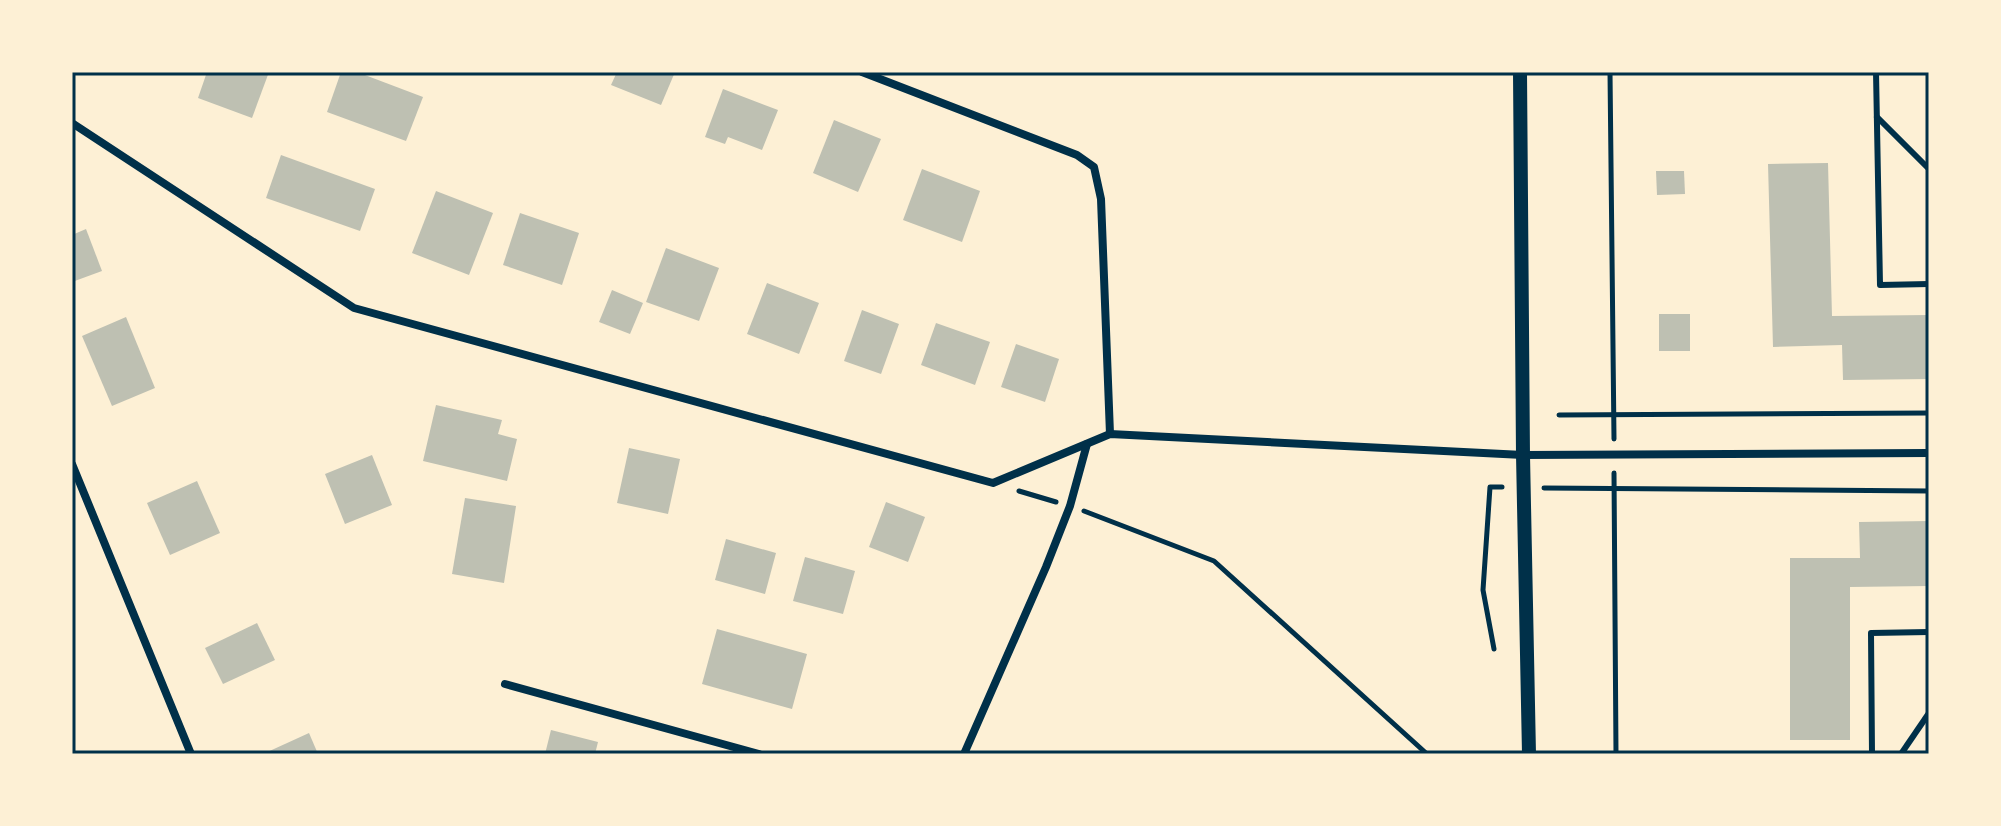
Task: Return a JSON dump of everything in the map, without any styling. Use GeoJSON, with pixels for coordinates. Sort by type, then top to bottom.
{"type":"FeatureCollection","features":[{"type":"Feature","properties":{"kind":"street"},"geometry":{"type":"LineString","coordinates":[[1520,72],[1529,754]]}},
{"type":"Feature","properties":{"kind":"street"},"geometry":{"type":"LineString","coordinates":[[866,73],[1077,155],[1094,167],[1101,199],[1110,434]]}},
{"type":"Feature","properties":{"kind":"street"},"geometry":{"type":"LineString","coordinates":[[72,123],[354,308],[993,483],[1110,434],[1523,455],[1929,453]]}},
{"type":"Feature","properties":{"kind":"street"},"geometry":{"type":"LineString","coordinates":[[964,754],[1046,567],[1070,506],[1087,444]]}},
{"type":"Feature","properties":{"kind":"street"},"geometry":{"type":"LineString","coordinates":[[72,464],[191,754]]}},
{"type":"Feature","properties":{"kind":"street"},"geometry":{"type":"LineString","coordinates":[[505,684],[759,754]]}},
{"type":"Feature","properties":{"kind":"lane"},"geometry":{"type":"LineString","coordinates":[[1876,72],[1880,285],[1929,284]]}},
{"type":"Feature","properties":{"kind":"lane"},"geometry":{"type":"LineString","coordinates":[[1877,117],[1929,169]]}},
{"type":"Feature","properties":{"kind":"lane"},"geometry":{"type":"LineString","coordinates":[[1872,754],[1871,633],[1929,632]]}},
{"type":"Feature","properties":{"kind":"lane"},"geometry":{"type":"LineString","coordinates":[[1901,754],[1929,713]]}},
{"type":"Feature","properties":{"kind":"path"},"geometry":{"type":"LineString","coordinates":[[1610,72],[1616,754]]}},
{"type":"Feature","properties":{"kind":"path"},"geometry":{"type":"LineString","coordinates":[[1559,415],[1929,413]]}},
{"type":"Feature","properties":{"kind":"path"},"geometry":{"type":"LineString","coordinates":[[993,483],[1070,506],[1214,561],[1427,754]]}},
{"type":"Feature","properties":{"kind":"path"},"geometry":{"type":"LineString","coordinates":[[1614,490],[1929,491]]}},
{"type":"Feature","properties":{"kind":"building"},"geometry":{"type":"Polygon","coordinates":[[[207,72],[269,72],[252,118],[198,98],[207,72]]]}},
{"type":"Feature","properties":{"kind":"building"},"geometry":{"type":"Polygon","coordinates":[[[341,72],[357,72],[423,97],[406,141],[327,112],[341,72]]]}},
{"type":"Feature","properties":{"kind":"building"},"geometry":{"type":"Polygon","coordinates":[[[617,72],[675,72],[661,105],[611,85],[617,72]]]}},
{"type":"Feature","properties":{"kind":"building"},"geometry":{"type":"Polygon","coordinates":[[[723,89],[778,110],[762,150],[728,137],[725,144],[705,137],[723,89]]]}},
{"type":"Feature","properties":{"kind":"building"},"geometry":{"type":"Polygon","coordinates":[[[834,120],[881,139],[858,192],[813,173],[834,120]]]}},
{"type":"Feature","properties":{"kind":"building"},"geometry":{"type":"Polygon","coordinates":[[[281,155],[375,189],[360,231],[266,198],[281,155]]]}},
{"type":"Feature","properties":{"kind":"building"},"geometry":{"type":"Polygon","coordinates":[[[1828,163],[1832,316],[1929,315],[1929,379],[1843,380],[1842,345],[1773,347],[1768,164],[1828,163]]]}},
{"type":"Feature","properties":{"kind":"building"},"geometry":{"type":"Polygon","coordinates":[[[922,169],[980,191],[962,242],[903,220],[922,169]]]}},
{"type":"Feature","properties":{"kind":"building"},"geometry":{"type":"Polygon","coordinates":[[[1656,171],[1684,171],[1685,194],[1657,195],[1656,171]]]}},
{"type":"Feature","properties":{"kind":"building"},"geometry":{"type":"Polygon","coordinates":[[[436,191],[493,213],[469,275],[412,253],[436,191]]]}},
{"type":"Feature","properties":{"kind":"building"},"geometry":{"type":"Polygon","coordinates":[[[520,213],[579,233],[562,285],[503,265],[520,213]]]}},
{"type":"Feature","properties":{"kind":"building"},"geometry":{"type":"Polygon","coordinates":[[[86,229],[102,271],[72,282],[72,235],[86,229]]]}},
{"type":"Feature","properties":{"kind":"building"},"geometry":{"type":"Polygon","coordinates":[[[666,248],[719,268],[699,321],[646,302],[666,248]]]}},
{"type":"Feature","properties":{"kind":"building"},"geometry":{"type":"Polygon","coordinates":[[[767,283],[819,303],[799,354],[747,334],[767,283]]]}},
{"type":"Feature","properties":{"kind":"building"},"geometry":{"type":"Polygon","coordinates":[[[612,290],[643,303],[630,334],[599,322],[612,290]]]}},
{"type":"Feature","properties":{"kind":"building"},"geometry":{"type":"Polygon","coordinates":[[[862,310],[899,324],[881,374],[844,361],[862,310]]]}},
{"type":"Feature","properties":{"kind":"building"},"geometry":{"type":"Polygon","coordinates":[[[1659,314],[1690,314],[1690,351],[1659,351],[1659,314]]]}},
{"type":"Feature","properties":{"kind":"building"},"geometry":{"type":"Polygon","coordinates":[[[126,317],[155,388],[112,406],[82,336],[126,317]]]}},
{"type":"Feature","properties":{"kind":"building"},"geometry":{"type":"Polygon","coordinates":[[[936,323],[990,342],[975,385],[921,365],[936,323]]]}},
{"type":"Feature","properties":{"kind":"building"},"geometry":{"type":"Polygon","coordinates":[[[1016,344],[1059,359],[1045,402],[1001,387],[1016,344]]]}},
{"type":"Feature","properties":{"kind":"building"},"geometry":{"type":"Polygon","coordinates":[[[436,405],[502,420],[498,434],[517,439],[507,481],[423,461],[436,405]]]}},
{"type":"Feature","properties":{"kind":"building"},"geometry":{"type":"Polygon","coordinates":[[[629,448],[680,459],[668,514],[617,503],[629,448]]]}},
{"type":"Feature","properties":{"kind":"building"},"geometry":{"type":"Polygon","coordinates":[[[372,455],[392,505],[345,524],[325,474],[372,455]]]}},
{"type":"Feature","properties":{"kind":"building"},"geometry":{"type":"Polygon","coordinates":[[[197,481],[220,533],[170,555],[147,503],[197,481]]]}},
{"type":"Feature","properties":{"kind":"building"},"geometry":{"type":"Polygon","coordinates":[[[465,498],[516,506],[504,583],[452,574],[465,498]]]}},
{"type":"Feature","properties":{"kind":"building"},"geometry":{"type":"Polygon","coordinates":[[[886,502],[925,517],[908,562],[869,547],[886,502]]]}},
{"type":"Feature","properties":{"kind":"building"},"geometry":{"type":"Polygon","coordinates":[[[1929,521],[1929,586],[1850,587],[1850,740],[1790,740],[1790,558],[1860,558],[1859,522],[1929,521]]]}},
{"type":"Feature","properties":{"kind":"building"},"geometry":{"type":"Polygon","coordinates":[[[726,539],[776,553],[765,594],[715,580],[726,539]]]}},
{"type":"Feature","properties":{"kind":"building"},"geometry":{"type":"Polygon","coordinates":[[[805,557],[855,571],[843,614],[793,601],[805,557]]]}},
{"type":"Feature","properties":{"kind":"building"},"geometry":{"type":"Polygon","coordinates":[[[257,623],[275,660],[223,684],[205,648],[257,623]]]}},
{"type":"Feature","properties":{"kind":"building"},"geometry":{"type":"Polygon","coordinates":[[[717,629],[807,654],[792,709],[702,684],[717,629]]]}},
{"type":"Feature","properties":{"kind":"building"},"geometry":{"type":"Polygon","coordinates":[[[551,730],[598,742],[595,754],[545,754],[551,730]]]}},
{"type":"Feature","properties":{"kind":"building"},"geometry":{"type":"Polygon","coordinates":[[[309,733],[318,754],[263,754],[309,733]]]}}]}
